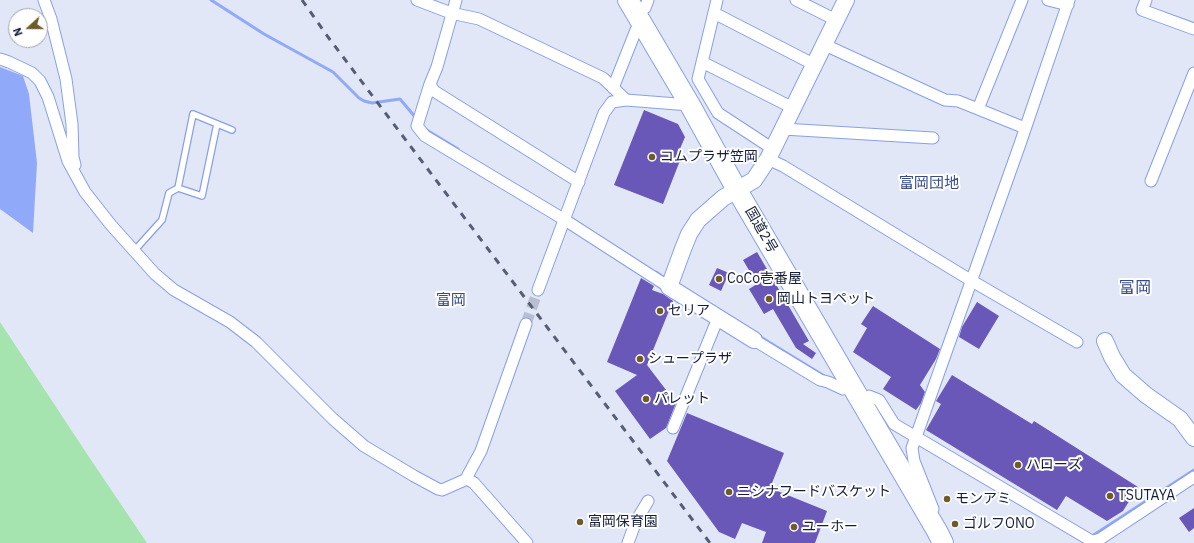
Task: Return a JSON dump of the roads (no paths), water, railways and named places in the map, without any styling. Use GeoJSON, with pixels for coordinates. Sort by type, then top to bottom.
{"type":"FeatureCollection","features":[{"type":"Feature","properties":{"kind":"highway","name":"国道2号"},"geometry":{"type":"LineString","coordinates":[[640,2],[690,105],[737,190],[940,537]]}},
{"type":"Feature","properties":{"kind":"street"},"geometry":{"type":"LineString","coordinates":[[44,0],[51,19],[66,79],[72,124],[73,157],[78,179]]}},
{"type":"Feature","properties":{"kind":"street"},"geometry":{"type":"LineString","coordinates":[[417,0],[451,13],[479,19],[602,78],[626,100]]}},
{"type":"Feature","properties":{"kind":"street"},"geometry":{"type":"LineString","coordinates":[[456,0],[451,13],[437,67],[417,126],[425,136],[566,217],[669,287],[820,380],[843,389]]}},
{"type":"Feature","properties":{"kind":"street"},"geometry":{"type":"LineString","coordinates":[[718,0],[698,79],[718,113],[783,166],[972,281],[1077,342]]}},
{"type":"Feature","properties":{"kind":"street"},"geometry":{"type":"LineString","coordinates":[[796,0],[836,20]]}},
{"type":"Feature","properties":{"kind":"street"},"geometry":{"type":"LineString","coordinates":[[669,287],[682,249],[698,220],[723,198],[754,180],[783,129],[846,0]]}},
{"type":"Feature","properties":{"kind":"street"},"geometry":{"type":"LineString","coordinates":[[978,109],[1022,0]]}},
{"type":"Feature","properties":{"kind":"street"},"geometry":{"type":"LineString","coordinates":[[940,537],[933,509],[914,461],[912,448],[1069,2],[1048,0]]}},
{"type":"Feature","properties":{"kind":"street"},"geometry":{"type":"LineString","coordinates":[[1146,0],[1142,10],[1194,29]]}},
{"type":"Feature","properties":{"kind":"street"},"geometry":{"type":"LineString","coordinates":[[714,13],[815,65]]}},
{"type":"Feature","properties":{"kind":"street"},"geometry":{"type":"LineString","coordinates":[[613,88],[636,30]]}},
{"type":"Feature","properties":{"kind":"street"},"geometry":{"type":"LineString","coordinates":[[825,45],[945,100],[958,101],[1025,128]]}},
{"type":"Feature","properties":{"kind":"street"},"geometry":{"type":"LineString","coordinates":[[0,59],[32,73],[40,81],[48,97],[68,161],[78,179],[93,203],[155,274],[174,290],[230,322],[256,342],[332,419],[364,446],[438,489],[442,490],[467,479],[481,451],[526,324]]}},
{"type":"Feature","properties":{"kind":"street"},"geometry":{"type":"LineString","coordinates":[[702,62],[793,108]]}},
{"type":"Feature","properties":{"kind":"street"},"geometry":{"type":"LineString","coordinates":[[1151,181],[1194,74]]}},
{"type":"Feature","properties":{"kind":"street"},"geometry":{"type":"LineString","coordinates":[[430,84],[434,91],[579,182]]}},
{"type":"Feature","properties":{"kind":"street"},"geometry":{"type":"LineString","coordinates":[[538,290],[604,113],[612,102],[626,100],[690,105]]}},
{"type":"Feature","properties":{"kind":"street"},"geometry":{"type":"LineString","coordinates":[[783,129],[933,138]]}},
{"type":"Feature","properties":{"kind":"street"},"geometry":{"type":"LineString","coordinates":[[673,428],[718,318]]}},
{"type":"Feature","properties":{"kind":"street"},"geometry":{"type":"LineString","coordinates":[[1105,341],[1112,357],[1123,375],[1146,395],[1180,418],[1194,438]]}},
{"type":"Feature","properties":{"kind":"street"},"geometry":{"type":"LineString","coordinates":[[869,396],[879,400],[894,424],[917,434],[1090,540],[1094,541],[1100,540],[1194,477]]}},
{"type":"Feature","properties":{"kind":"street"},"geometry":{"type":"LineString","coordinates":[[467,479],[474,483],[527,543]]}},
{"type":"Feature","properties":{"kind":"street"},"geometry":{"type":"LineString","coordinates":[[628,543],[636,521],[648,501]]}},
{"type":"Feature","properties":{"kind":"lane"},"geometry":{"type":"LineString","coordinates":[[178,188],[193,114],[232,130]]}},
{"type":"Feature","properties":{"kind":"lane"},"geometry":{"type":"LineString","coordinates":[[134,251],[162,220],[169,193],[178,188],[202,196],[217,124]]}},
{"type":"Feature","properties":{"kind":"water"},"geometry":{"type":"Polygon","coordinates":[[[0,67],[23,76],[29,94],[37,163],[33,233],[0,209],[0,67]]]}},
{"type":"Feature","properties":{"kind":"waterway"},"geometry":{"type":"LineString","coordinates":[[211,0],[264,34],[333,72],[359,98],[364,101],[372,103],[400,99],[416,118]]}},
{"type":"Feature","properties":{"kind":"waterway"},"geometry":{"type":"LineString","coordinates":[[425,129],[458,149]]}},
{"type":"Feature","properties":{"kind":"waterway"},"geometry":{"type":"LineString","coordinates":[[656,272],[663,277]]}},
{"type":"Feature","properties":{"kind":"waterway"},"geometry":{"type":"LineString","coordinates":[[759,336],[826,377]]}},
{"type":"Feature","properties":{"kind":"waterway"},"geometry":{"type":"LineString","coordinates":[[1090,535],[1092,536],[1194,470]]}},
{"type":"Feature","properties":{"kind":"tunnel"},"geometry":{"type":"LineString","coordinates":[[526,324],[538,290]]}},
{"type":"Feature","properties":{"kind":"railway"},"geometry":{"type":"LineString","coordinates":[[302,0],[328,37],[710,543]]}},
{"type":"Feature","properties":{"kind":"place","name":"コムプラザ笠岡"},"geometry":{"type":"Point","coordinates":[652,157]}},
{"type":"Feature","properties":{"kind":"place","name":"CoCo壱番屋"},"geometry":{"type":"Point","coordinates":[719,279]}},
{"type":"Feature","properties":{"kind":"place","name":"岡山トヨペット"},"geometry":{"type":"Point","coordinates":[769,299]}},
{"type":"Feature","properties":{"kind":"place","name":"セリア"},"geometry":{"type":"Point","coordinates":[660,311]}},
{"type":"Feature","properties":{"kind":"place","name":"シュープラザ"},"geometry":{"type":"Point","coordinates":[640,359]}},
{"type":"Feature","properties":{"kind":"place","name":"パレット"},"geometry":{"type":"Point","coordinates":[646,399]}},
{"type":"Feature","properties":{"kind":"place","name":"ハローズ"},"geometry":{"type":"Point","coordinates":[1018,465]}},
{"type":"Feature","properties":{"kind":"place","name":"ニシナフードバスケット"},"geometry":{"type":"Point","coordinates":[729,492]}},
{"type":"Feature","properties":{"kind":"place","name":"TSUTAYA"},"geometry":{"type":"Point","coordinates":[1110,496]}},
{"type":"Feature","properties":{"kind":"place","name":"モンアミ"},"geometry":{"type":"Point","coordinates":[947,499]}},
{"type":"Feature","properties":{"kind":"place","name":"富岡保育園"},"geometry":{"type":"Point","coordinates":[580,522]}},
{"type":"Feature","properties":{"kind":"place","name":"ゴルフONO"},"geometry":{"type":"Point","coordinates":[955,524]}},
{"type":"Feature","properties":{"kind":"place","name":"ユーホー"},"geometry":{"type":"Point","coordinates":[794,527]}},
{"type":"Feature","properties":{"kind":"district","name":"富岡団地"},"geometry":{"type":"Point","coordinates":[929,184]}},
{"type":"Feature","properties":{"kind":"district","name":"富岡"},"geometry":{"type":"Point","coordinates":[1135,288]}},
{"type":"Feature","properties":{"kind":"district","name":"富岡"},"geometry":{"type":"Point","coordinates":[451,301]}}]}
